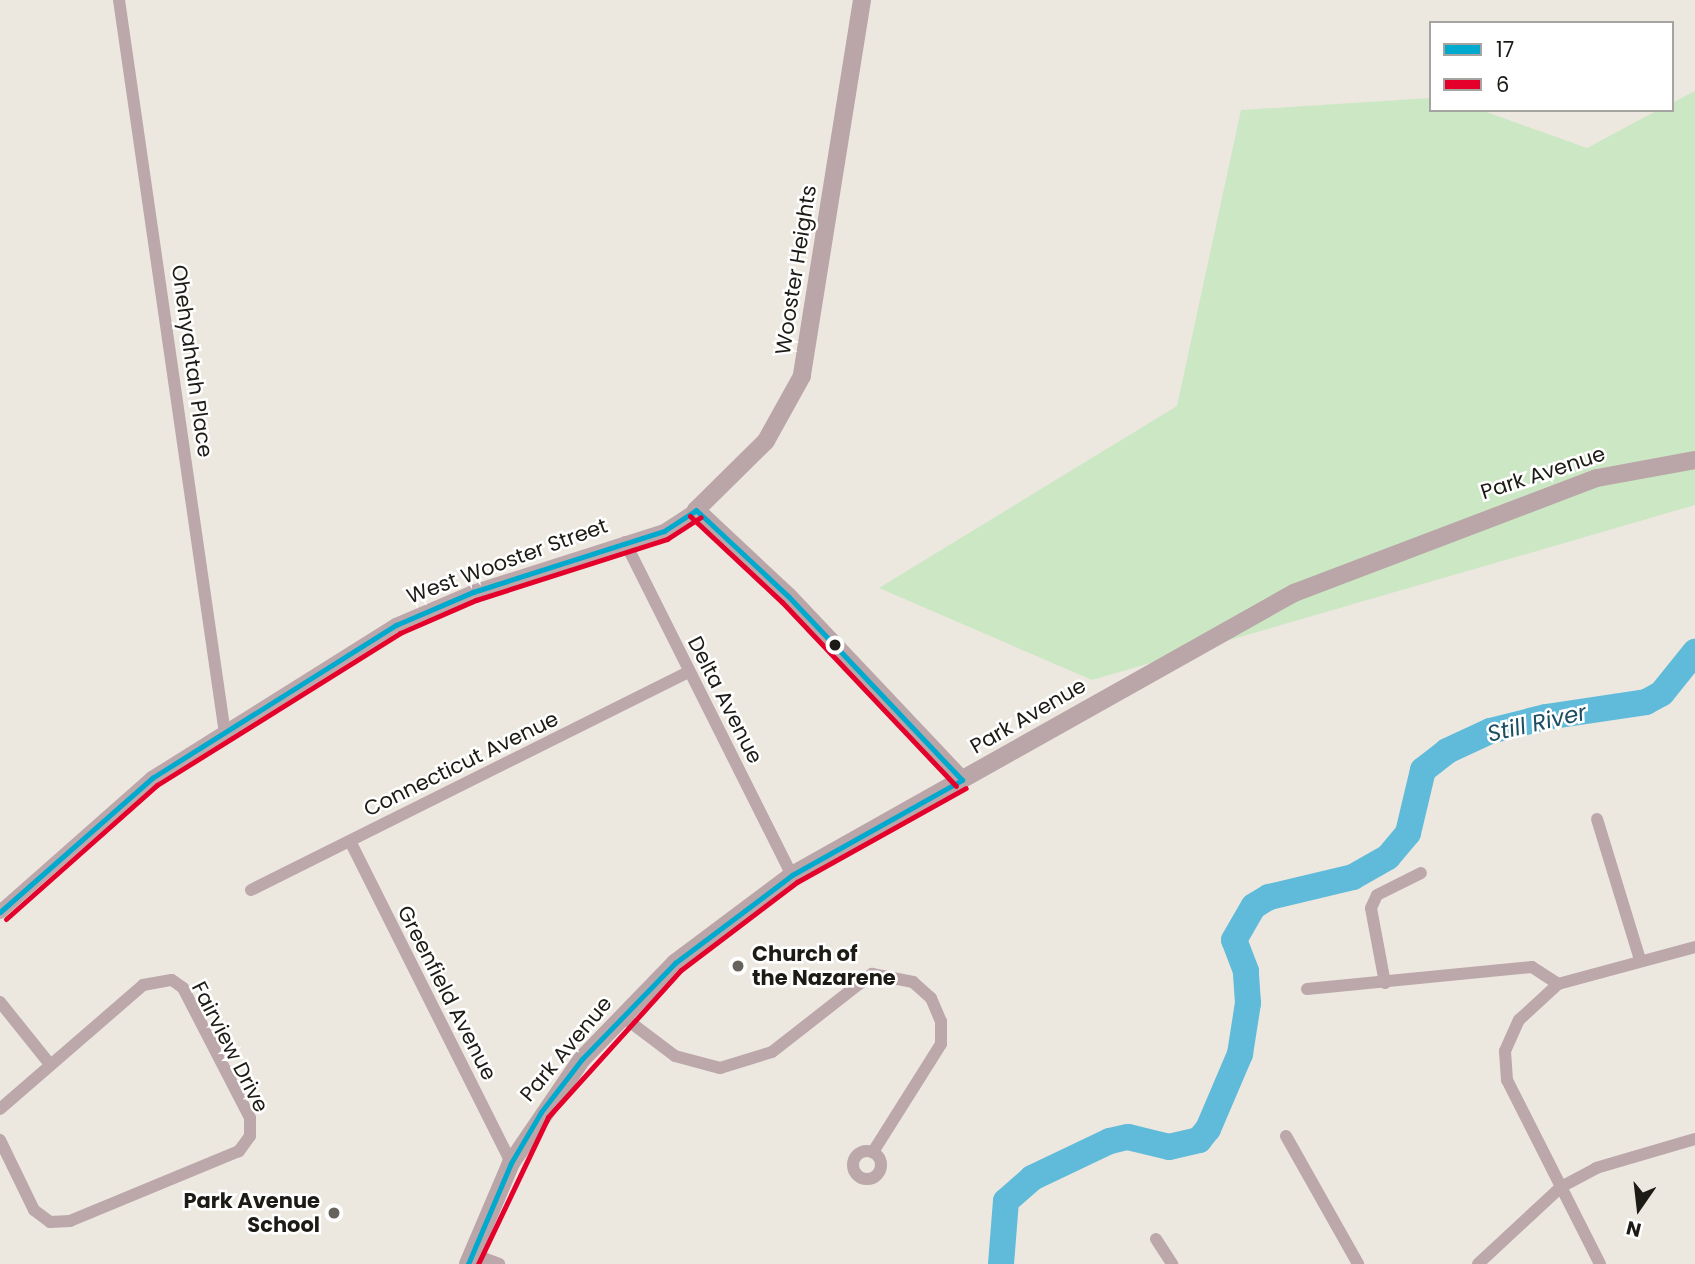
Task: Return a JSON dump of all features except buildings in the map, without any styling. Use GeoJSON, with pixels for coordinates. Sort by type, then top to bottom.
{"type":"FeatureCollection","features":[{"type":"Feature","properties":{"kind":"main road","name":"Wooster Heights"},"geometry":{"type":"LineString","coordinates":[[696,510],[766,441],[802,376],[862,0]]}},
{"type":"Feature","properties":{"kind":"main road","name":"Park Avenue"},"geometry":{"type":"LineString","coordinates":[[470,1259],[511,1163],[541,1112],[622,1016],[736,912],[792,875],[1245,619],[1346,570],[1597,478],[1695,460]]}},
{"type":"Feature","properties":{"kind":"main road"},"geometry":{"type":"LineString","coordinates":[[696,510],[788,596],[962,780]]}},
{"type":"Feature","properties":{"kind":"street","name":"Ohehyahtah Place"},"geometry":{"type":"LineString","coordinates":[[119,0],[224,727]]}},
{"type":"Feature","properties":{"kind":"street","name":"West Wooster Street"},"geometry":{"type":"LineString","coordinates":[[0,912],[152,778],[224,727],[396,625],[473,592],[664,531],[696,510]]}},
{"type":"Feature","properties":{"kind":"street","name":"Delta Avenue"},"geometry":{"type":"LineString","coordinates":[[625,542],[792,875]]}},
{"type":"Feature","properties":{"kind":"street","name":"Connecticut Avenue"},"geometry":{"type":"LineString","coordinates":[[251,890],[689,672]]}},
{"type":"Feature","properties":{"kind":"street"},"geometry":{"type":"LineString","coordinates":[[1597,819],[1640,960]]}},
{"type":"Feature","properties":{"kind":"street","name":"Greenfield Avenue"},"geometry":{"type":"LineString","coordinates":[[350,841],[511,1163]]}},
{"type":"Feature","properties":{"kind":"street"},"geometry":{"type":"LineString","coordinates":[[1385,983],[1371,908],[1377,895],[1421,873]]}},
{"type":"Feature","properties":{"kind":"street"},"geometry":{"type":"LineString","coordinates":[[1600,1264],[1507,1080],[1505,1051],[1519,1020],[1558,984],[1695,947]]}},
{"type":"Feature","properties":{"kind":"street"},"geometry":{"type":"LineString","coordinates":[[1307,989],[1532,967],[1558,984]]}},
{"type":"Feature","properties":{"kind":"street"},"geometry":{"type":"LineString","coordinates":[[622,1016],[675,1056],[720,1068],[772,1052],[872,974],[913,982],[936,1009],[940,1044],[873,1152]]}},
{"type":"Feature","properties":{"kind":"street","name":"Fairview Drive"},"geometry":{"type":"LineString","coordinates":[[0,1108],[48,1062],[83,1042],[143,985],[172,980],[183,988],[244,1106],[250,1136],[239,1151],[70,1220],[50,1222],[34,1210],[0,1140]]}},
{"type":"Feature","properties":{"kind":"street"},"geometry":{"type":"LineString","coordinates":[[0,1002],[48,1062]]}},
{"type":"Feature","properties":{"kind":"street"},"geometry":{"type":"LineString","coordinates":[[1286,1136],[1358,1264]]}},
{"type":"Feature","properties":{"kind":"street"},"geometry":{"type":"LineString","coordinates":[[1478,1264],[1561,1187],[1596,1168],[1695,1139]]}},
{"type":"Feature","properties":{"kind":"street"},"geometry":{"type":"LineString","coordinates":[[1156,1239],[1172,1264]]}},
{"type":"Feature","properties":{"kind":"street"},"geometry":{"type":"LineString","coordinates":[[470,1259],[499,1264]]}},
{"type":"Feature","properties":{"kind":"green space"},"geometry":{"type":"Polygon","coordinates":[[[1695,91],[1695,505],[1092,680],[879,588],[1177,406],[1241,110],[1429,98],[1429,112],[1487,112],[1587,148],[1654,112],[1674,112],[1674,102],[1695,91]]]}},
{"type":"Feature","properties":{"kind":"waterway","name":"Still River"},"geometry":{"type":"LineString","coordinates":[[1001,1264],[1006,1201],[1032,1178],[1110,1141],[1128,1137],[1169,1147],[1199,1140],[1208,1129],[1240,1054],[1248,1003],[1246,971],[1234,940],[1254,906],[1269,897],[1353,877],[1388,857],[1408,833],[1423,770],[1447,751],[1490,731],[1546,717],[1646,702],[1662,693],[1695,652]]}},
{"type":"Feature","properties":{"kind":"transit line","name":"17"},"geometry":{"type":"LineString","coordinates":[[696,510],[788,596],[962,780]]}},
{"type":"Feature","properties":{"kind":"transit line","name":"17"},"geometry":{"type":"LineString","coordinates":[[0,912],[152,778],[396,625],[473,592],[664,531],[696,510]]}},
{"type":"Feature","properties":{"kind":"transit line","name":"6"},"geometry":{"type":"LineString","coordinates":[[690,516],[782,602],[956,786]]}},
{"type":"Feature","properties":{"kind":"transit line","name":"6"},"geometry":{"type":"LineString","coordinates":[[6,919],[157,785],[400,633],[476,600],[667,539],[701,517]]}},
{"type":"Feature","properties":{"kind":"transit line","name":"17"},"geometry":{"type":"LineString","coordinates":[[468,1264],[511,1163],[541,1112],[582,1059],[675,963],[792,875],[962,780]]}},
{"type":"Feature","properties":{"kind":"transit line","name":"6"},"geometry":{"type":"LineString","coordinates":[[478,1264],[548,1117],[681,970],[797,882],[966,788]]}},
{"type":"Feature","properties":{"kind":"place","name":"Church of the Nazarene"},"geometry":{"type":"Point","coordinates":[738,966]}},
{"type":"Feature","properties":{"kind":"place","name":"Park Avenue School"},"geometry":{"type":"Point","coordinates":[334,1213]}}]}
